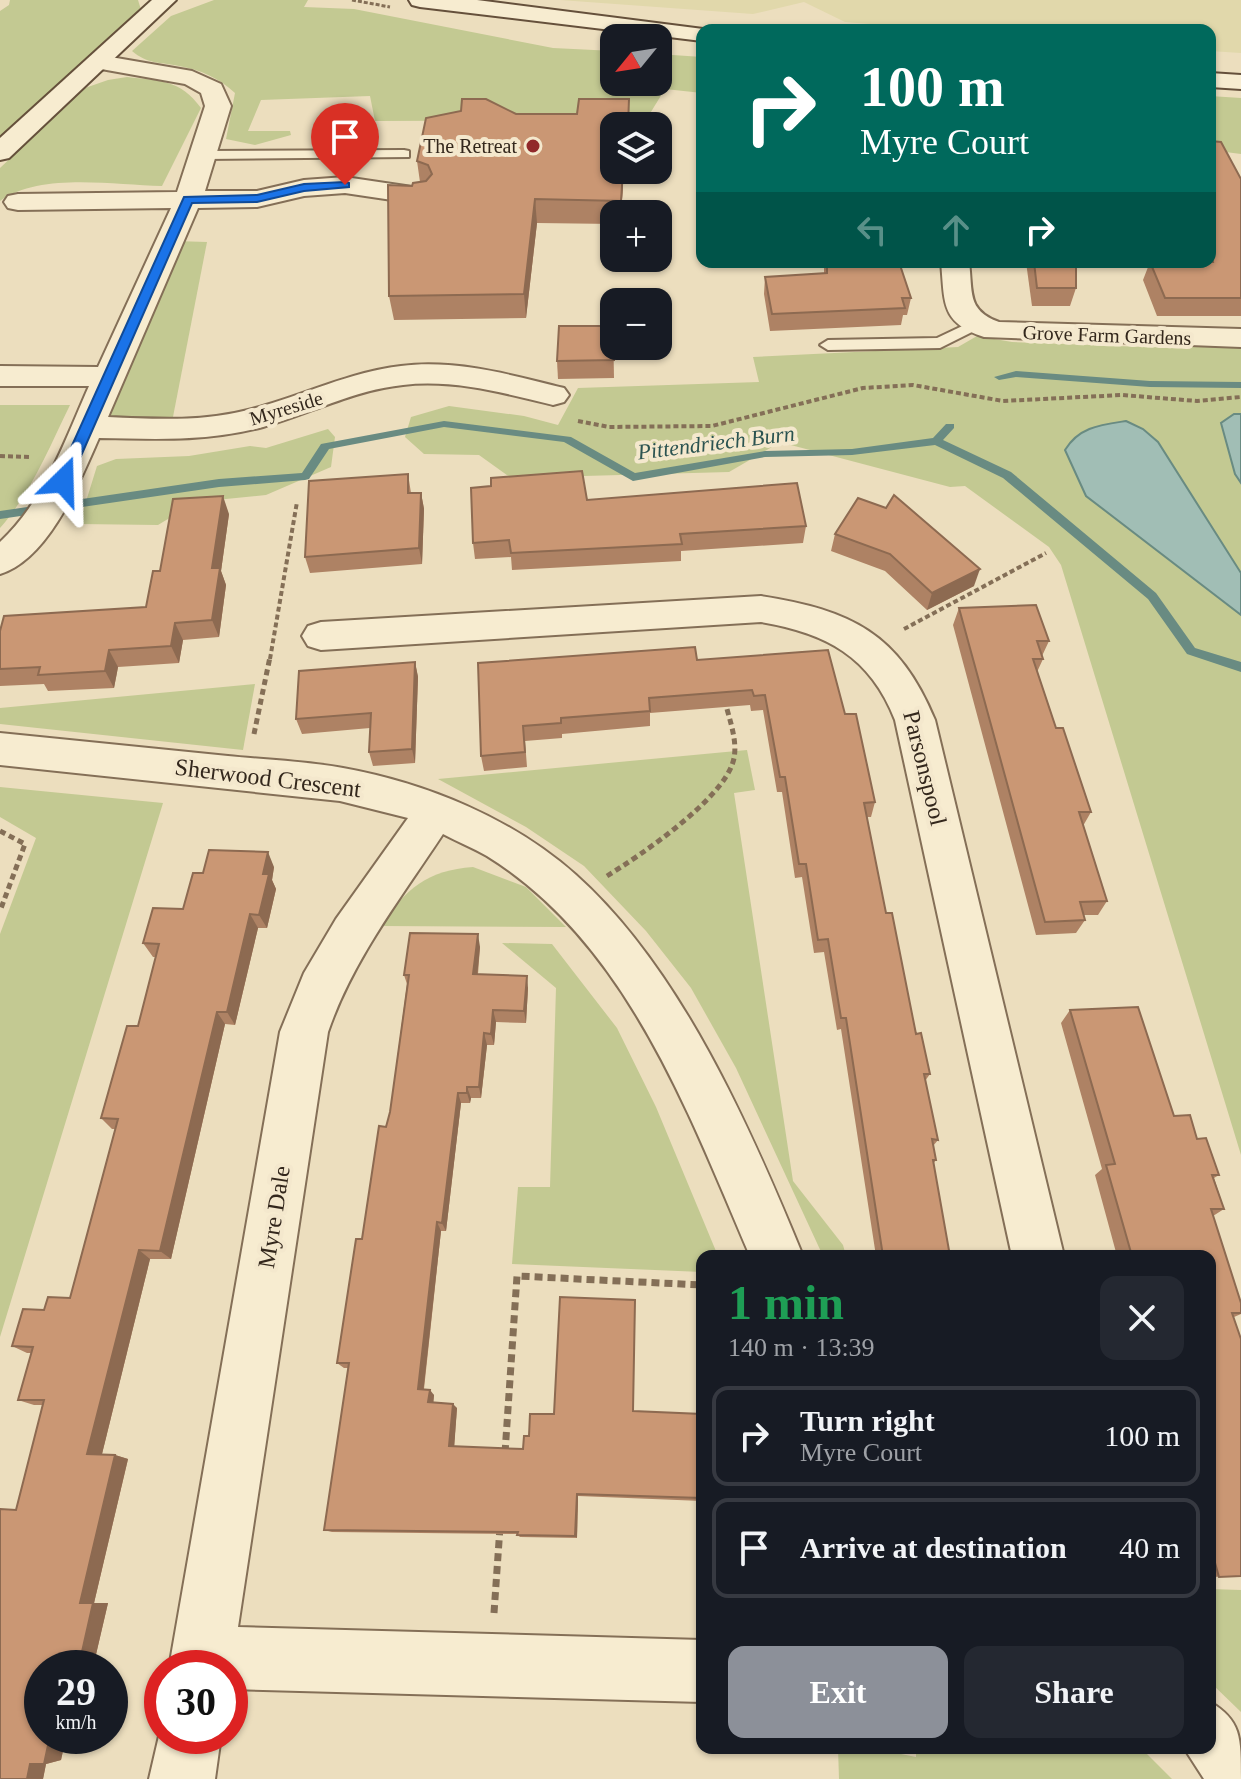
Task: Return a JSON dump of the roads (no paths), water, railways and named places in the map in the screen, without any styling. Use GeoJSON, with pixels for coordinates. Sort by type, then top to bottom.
{"type":"FeatureCollection","features":[{"type":"Feature","properties":{"kind":"street"},"geometry":{"type":"LineString","coordinates":[[0,152],[165,0]]}},
{"type":"Feature","properties":{"kind":"street"},"geometry":{"type":"LineString","coordinates":[[420,0],[696,33]]}},
{"type":"Feature","properties":{"kind":"street"},"geometry":{"type":"LineString","coordinates":[[0,561],[24,542],[41,522],[67,470],[188,200],[205,155],[218,106],[212,89],[192,78],[99,62]]}},
{"type":"Feature","properties":{"kind":"street"},"geometry":{"type":"LineString","coordinates":[[1216,80],[1241,82]]}},
{"type":"Feature","properties":{"kind":"street"},"geometry":{"type":"LineString","coordinates":[[18,202],[257,199],[304,188],[345,185],[419,196]]}},
{"type":"Feature","properties":{"kind":"street"},"geometry":{"type":"LineString","coordinates":[[955,268],[955,296],[962,311],[975,325]]}},
{"type":"Feature","properties":{"kind":"street","name":"Grove Farm Gardens"},"geometry":{"type":"LineString","coordinates":[[975,325],[1011,332],[1241,338]]}},
{"type":"Feature","properties":{"kind":"street"},"geometry":{"type":"LineString","coordinates":[[483,380],[501,352]]}},
{"type":"Feature","properties":{"kind":"street","name":"Myreside"},"geometry":{"type":"LineString","coordinates":[[86,427],[169,429],[248,421],[373,380],[403,374],[445,374],[483,380],[561,407]]}},
{"type":"Feature","properties":{"kind":"street"},"geometry":{"type":"LineString","coordinates":[[0,376],[108,377]]}},
{"type":"Feature","properties":{"kind":"street","name":"Parsonspool"},"geometry":{"type":"LineString","coordinates":[[321,636],[761,609],[817,621],[841,630],[868,648],[893,673],[907,695],[915,720],[1037,1250]]}},
{"type":"Feature","properties":{"kind":"street","name":"Sherwood Crescent"},"geometry":{"type":"LineString","coordinates":[[0,749],[340,784],[393,796],[436,811],[517,853],[571,896],[658,1005],[690,1062],[774,1250]]}},
{"type":"Feature","properties":{"kind":"street","name":"Myre Dale"},"geometry":{"type":"LineString","coordinates":[[203,1650],[304,1032],[320,988],[352,933],[436,811]]}},
{"type":"Feature","properties":{"kind":"street","name":"Myre Dale"},"geometry":{"type":"LineString","coordinates":[[248,1662],[696,1671]]}},
{"type":"Feature","properties":{"kind":"street"},"geometry":{"type":"LineString","coordinates":[[1216,1742],[1241,1774]]}},
{"type":"Feature","properties":{"kind":"street"},"geometry":{"type":"LineString","coordinates":[[182,1779],[186,1754]]}},
{"type":"Feature","properties":{"kind":"lane"},"geometry":{"type":"LineString","coordinates":[[205,155],[404,154]]}},
{"type":"Feature","properties":{"kind":"lane"},"geometry":{"type":"LineString","coordinates":[[828,345],[940,343],[975,325]]}},
{"type":"Feature","properties":{"kind":"water"},"geometry":{"type":"Polygon","coordinates":[[[1234,414],[1241,414],[1241,483],[1235,474],[1221,423],[1234,414]]]}},
{"type":"Feature","properties":{"kind":"water"},"geometry":{"type":"Polygon","coordinates":[[[1126,421],[1143,429],[1158,442],[1241,573],[1241,615],[1086,496],[1065,450],[1084,432],[1126,421]]]}},
{"type":"Feature","properties":{"kind":"waterway"},"geometry":{"type":"LineString","coordinates":[[999,377],[1016,374],[1150,384],[1241,385]]}},
{"type":"Feature","properties":{"kind":"waterway","name":"Pittendriech Burn"},"geometry":{"type":"LineString","coordinates":[[0,515],[219,483],[305,476],[325,446],[444,424],[567,439],[633,477],[765,454],[852,452],[936,441]]}},
{"type":"Feature","properties":{"kind":"waterway"},"geometry":{"type":"LineString","coordinates":[[936,441],[950,426]]}},
{"type":"Feature","properties":{"kind":"waterway","name":"Pittendriech Burn"},"geometry":{"type":"LineString","coordinates":[[936,441],[1007,475],[1152,596],[1191,651],[1241,667]]}},
{"type":"Feature","properties":{"kind":"place","name":"The Retreat"},"geometry":{"type":"Point","coordinates":[533,146]}}]}
